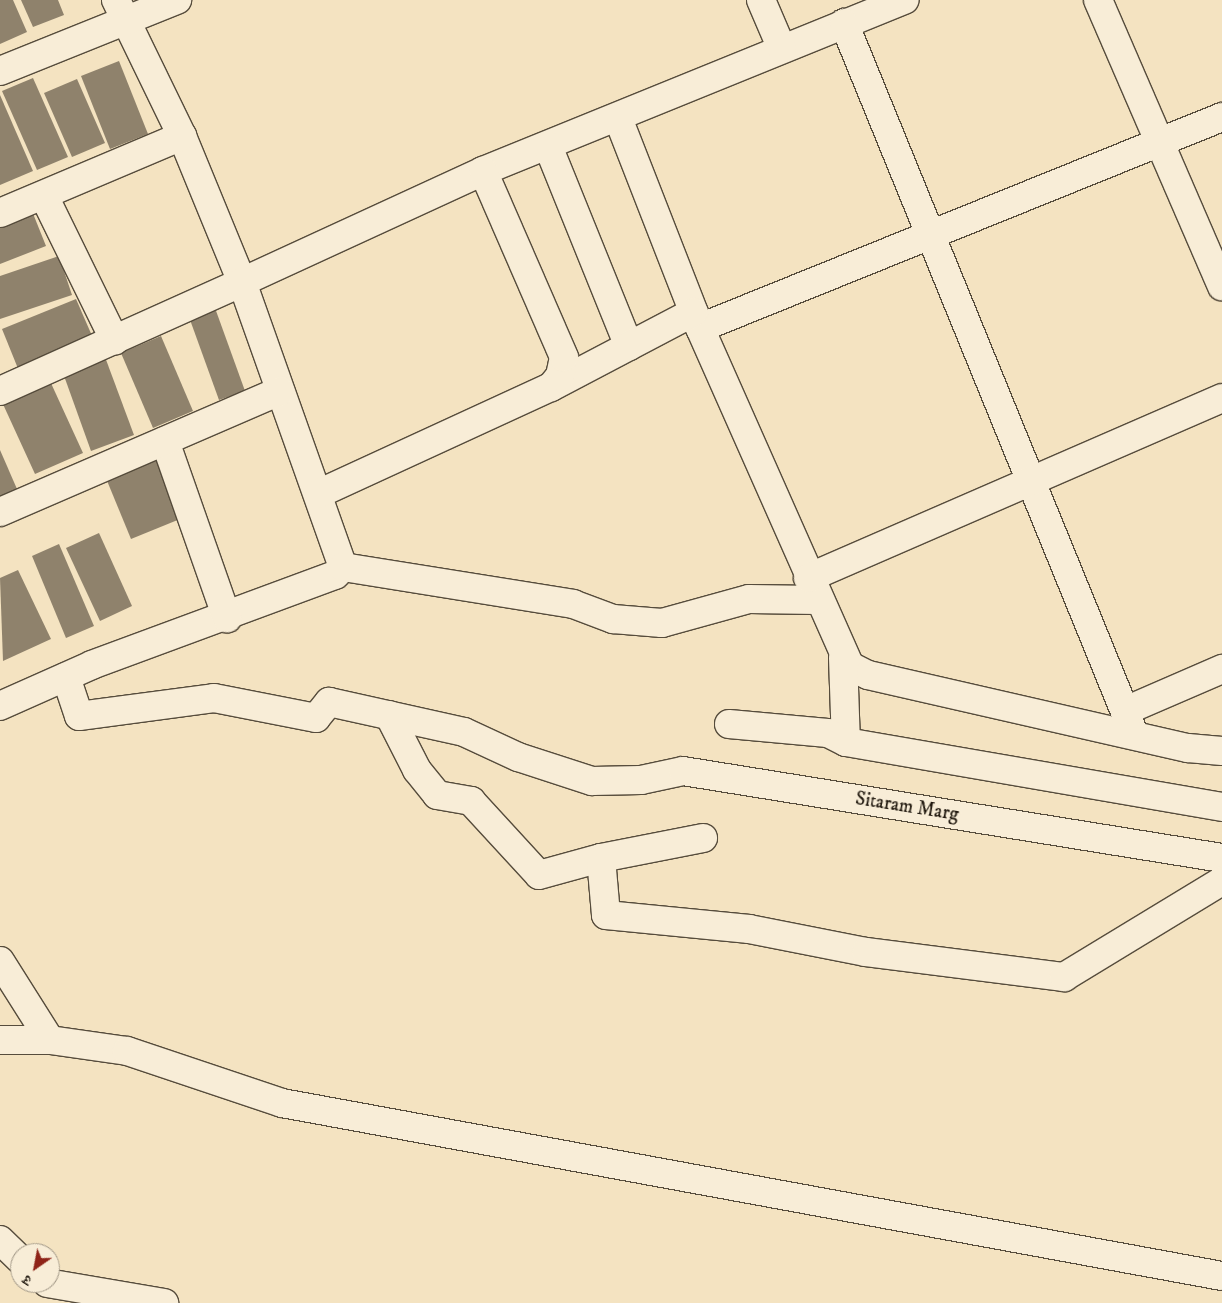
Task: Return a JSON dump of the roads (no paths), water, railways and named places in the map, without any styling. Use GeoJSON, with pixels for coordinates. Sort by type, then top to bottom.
{"type":"FeatureCollection","features":[{"type":"Feature","properties":{"kind":"street"},"geometry":{"type":"LineString","coordinates":[[0,71],[120,9],[177,0]]}},
{"type":"Feature","properties":{"kind":"street"},"geometry":{"type":"LineString","coordinates":[[761,0],[782,49]]}},
{"type":"Feature","properties":{"kind":"street"},"geometry":{"type":"LineString","coordinates":[[2,386],[115,341],[483,171],[618,118],[844,23],[904,0]]}},
{"type":"Feature","properties":{"kind":"street"},"geometry":{"type":"LineString","coordinates":[[1098,0],[1222,286]]}},
{"type":"Feature","properties":{"kind":"street"},"geometry":{"type":"LineString","coordinates":[[120,9],[182,136],[242,282],[343,567]]}},
{"type":"Feature","properties":{"kind":"street"},"geometry":{"type":"LineString","coordinates":[[844,23],[927,236],[1032,480],[1130,722]]}},
{"type":"Feature","properties":{"kind":"street"},"geometry":{"type":"LineString","coordinates":[[618,118],[697,320],[843,658],[846,742]]}},
{"type":"Feature","properties":{"kind":"street"},"geometry":{"type":"LineString","coordinates":[[318,494],[551,387],[629,346],[927,236],[1158,141],[1222,118]]}},
{"type":"Feature","properties":{"kind":"street"},"geometry":{"type":"LineString","coordinates":[[0,213],[182,136]]}},
{"type":"Feature","properties":{"kind":"street"},"geometry":{"type":"LineString","coordinates":[[548,146],[629,346]]}},
{"type":"Feature","properties":{"kind":"street"},"geometry":{"type":"LineString","coordinates":[[483,171],[564,357],[564,367],[551,387]]}},
{"type":"Feature","properties":{"kind":"street"},"geometry":{"type":"LineString","coordinates":[[44,196],[115,341]]}},
{"type":"Feature","properties":{"kind":"street"},"geometry":{"type":"LineString","coordinates":[[0,512],[280,391]]}},
{"type":"Feature","properties":{"kind":"street"},"geometry":{"type":"LineString","coordinates":[[343,567],[573,604],[613,618],[662,623],[749,599],[812,589],[1032,480],[1222,398]]}},
{"type":"Feature","properties":{"kind":"street"},"geometry":{"type":"LineString","coordinates":[[165,441],[227,618]]}},
{"type":"Feature","properties":{"kind":"street"},"geometry":{"type":"LineString","coordinates":[[0,706],[66,677],[227,618],[335,575],[343,567]]}},
{"type":"Feature","properties":{"kind":"street"},"geometry":{"type":"LineString","coordinates":[[843,658],[868,675],[1130,722],[1188,748],[1222,751]]}},
{"type":"Feature","properties":{"kind":"street"},"geometry":{"type":"LineString","coordinates":[[1130,722],[1222,669]]}},
{"type":"Feature","properties":{"kind":"street","name":"Sitaram Marg"},"geometry":{"type":"LineString","coordinates":[[66,677],[80,716],[214,698],[316,718],[329,702],[464,732],[518,757],[592,781],[641,780],[683,771],[1222,858]]}},
{"type":"Feature","properties":{"kind":"street"},"geometry":{"type":"LineString","coordinates":[[389,715],[417,770],[437,795],[471,801],[539,875],[601,858],[703,838]]}},
{"type":"Feature","properties":{"kind":"street"},"geometry":{"type":"LineString","coordinates":[[729,724],[828,733],[846,742],[1222,807]]}},
{"type":"Feature","properties":{"kind":"street"},"geometry":{"type":"LineString","coordinates":[[601,858],[606,915],[749,929],[866,952],[1064,977],[1222,880]]}},
{"type":"Feature","properties":{"kind":"street"},"geometry":{"type":"LineString","coordinates":[[0,961],[50,1040]]}},
{"type":"Feature","properties":{"kind":"street"},"geometry":{"type":"LineString","coordinates":[[0,1040],[50,1040],[127,1051],[282,1103],[1222,1276]]}},
{"type":"Feature","properties":{"kind":"street"},"geometry":{"type":"LineString","coordinates":[[0,1240],[10,1250]]}},
{"type":"Feature","properties":{"kind":"street"},"geometry":{"type":"LineString","coordinates":[[60,1285],[164,1303]]}}]}
